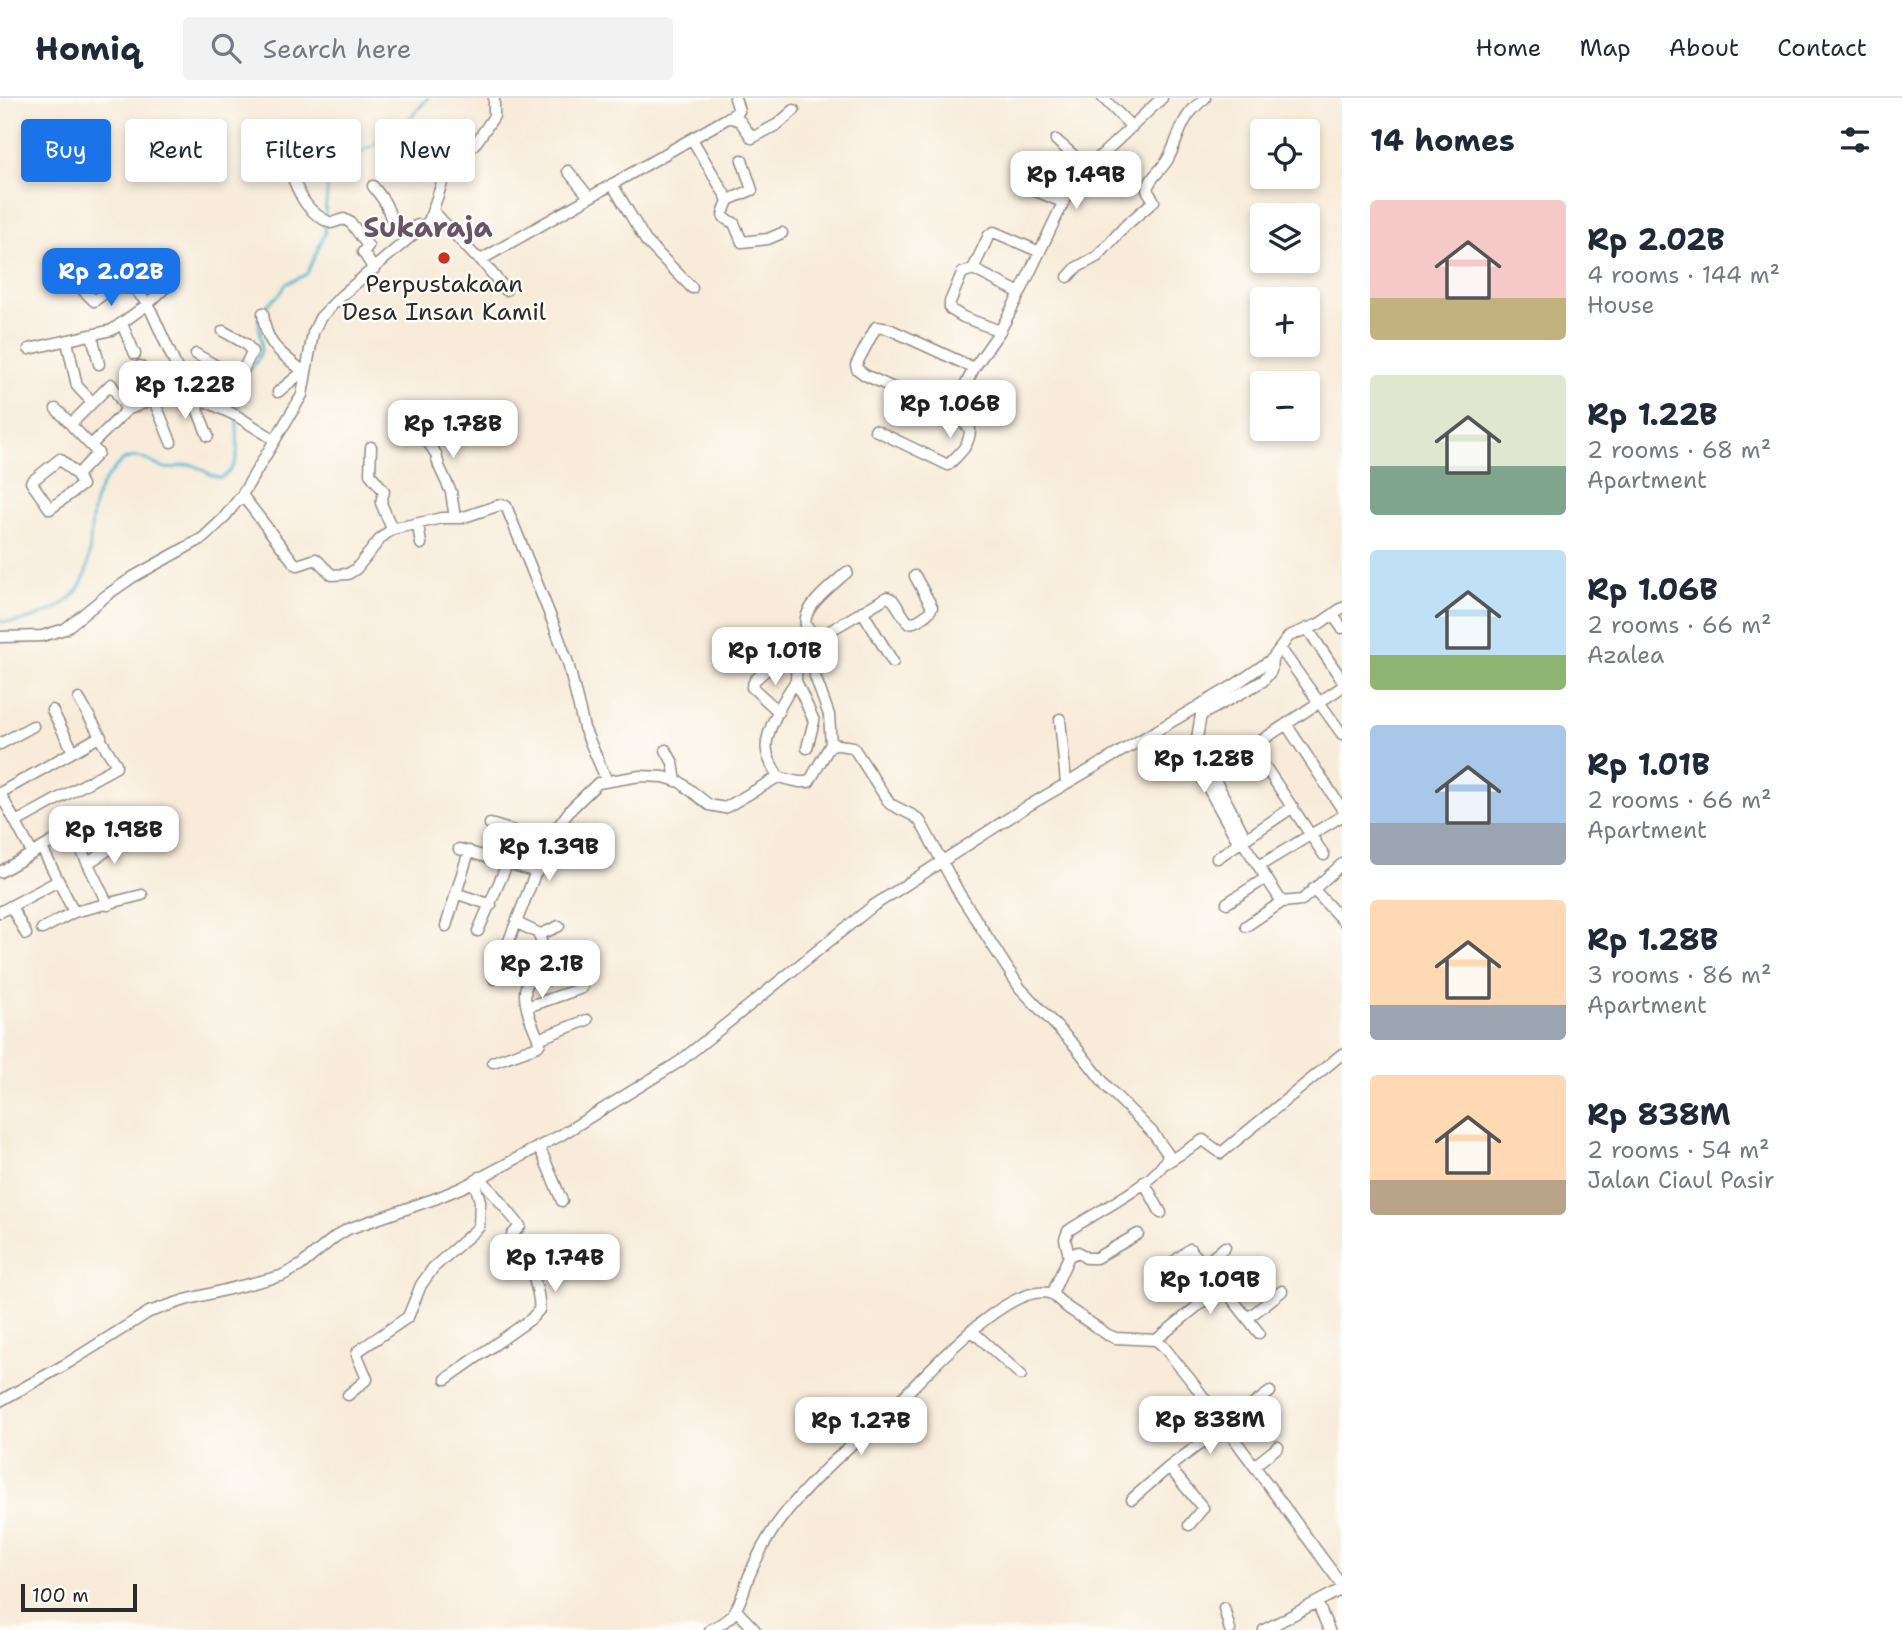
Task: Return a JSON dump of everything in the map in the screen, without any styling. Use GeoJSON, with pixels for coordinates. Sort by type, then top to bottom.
{"type":"FeatureCollection","features":[{"type":"Feature","properties":{"kind":"street"},"geometry":{"type":"LineString","coordinates":[[0,637],[42,636],[65,629],[133,577],[203,538],[223,519],[242,495],[302,395],[313,333],[320,318],[341,296],[424,226],[434,212],[443,180],[478,140],[494,116],[494,98]]}},
{"type":"Feature","properties":{"kind":"street"},"geometry":{"type":"LineString","coordinates":[[480,259],[739,111],[734,98]]}},
{"type":"Feature","properties":{"kind":"street"},"geometry":{"type":"LineString","coordinates":[[1103,98],[1132,127]]}},
{"type":"Feature","properties":{"kind":"street"},"geometry":{"type":"LineString","coordinates":[[951,414],[974,368],[1000,331],[1020,293],[1073,182],[1162,98]]}},
{"type":"Feature","properties":{"kind":"street"},"geometry":{"type":"LineString","coordinates":[[1068,277],[1076,268],[1098,256],[1125,226],[1154,201],[1147,190],[1147,184],[1169,157],[1179,128],[1205,98]]}},
{"type":"Feature","properties":{"kind":"street"},"geometry":{"type":"LineString","coordinates":[[729,117],[740,121],[752,138],[778,124],[794,110]]}},
{"type":"Feature","properties":{"kind":"street"},"geometry":{"type":"LineString","coordinates":[[692,139],[728,200]]}},
{"type":"Feature","properties":{"kind":"street"},"geometry":{"type":"LineString","coordinates":[[1056,140],[1088,168]]}},
{"type":"Feature","properties":{"kind":"street"},"geometry":{"type":"LineString","coordinates":[[742,160],[752,190],[728,200],[723,215],[727,221],[734,223],[743,243],[768,239],[782,233]]}},
{"type":"Feature","properties":{"kind":"street"},"geometry":{"type":"LineString","coordinates":[[568,171],[589,197]]}},
{"type":"Feature","properties":{"kind":"street"},"geometry":{"type":"LineString","coordinates":[[294,182],[303,203],[321,219],[331,223],[344,219],[351,223],[368,246],[363,252],[374,269]]}},
{"type":"Feature","properties":{"kind":"street"},"geometry":{"type":"LineString","coordinates":[[612,184],[646,241],[692,288]]}},
{"type":"Feature","properties":{"kind":"street"},"geometry":{"type":"LineString","coordinates":[[373,186],[387,206],[388,216],[400,228],[405,231],[418,224],[424,226]]}},
{"type":"Feature","properties":{"kind":"street"},"geometry":{"type":"LineString","coordinates":[[1036,191],[1062,202]]}},
{"type":"Feature","properties":{"kind":"street"},"geometry":{"type":"LineString","coordinates":[[434,212],[506,290]]}},
{"type":"Feature","properties":{"kind":"street"},"geometry":{"type":"LineString","coordinates":[[1000,331],[950,309],[950,302],[962,273],[972,269],[989,235],[994,232],[1040,252]]}},
{"type":"Feature","properties":{"kind":"street"},"geometry":{"type":"LineString","coordinates":[[29,349],[112,330],[168,287],[169,281],[149,262],[94,301],[77,285]]}},
{"type":"Feature","properties":{"kind":"street"},"geometry":{"type":"LineString","coordinates":[[972,269],[1020,293]]}},
{"type":"Feature","properties":{"kind":"street"},"geometry":{"type":"LineString","coordinates":[[125,278],[148,304],[185,386],[196,396],[224,409],[275,440]]}},
{"type":"Feature","properties":{"kind":"street"},"geometry":{"type":"LineString","coordinates":[[263,313],[264,328],[274,347],[306,369]]}},
{"type":"Feature","properties":{"kind":"street"},"geometry":{"type":"LineString","coordinates":[[122,324],[135,354]]}},
{"type":"Feature","properties":{"kind":"street"},"geometry":{"type":"LineString","coordinates":[[875,430],[948,465],[962,451],[970,437],[970,429],[951,414],[857,369],[856,365],[873,329],[879,326],[888,328],[974,368]]}},
{"type":"Feature","properties":{"kind":"street"},"geometry":{"type":"LineString","coordinates":[[223,331],[252,349],[251,357],[224,409]]}},
{"type":"Feature","properties":{"kind":"street"},"geometry":{"type":"LineString","coordinates":[[92,335],[99,364]]}},
{"type":"Feature","properties":{"kind":"street"},"geometry":{"type":"LineString","coordinates":[[67,341],[77,386],[92,402]]}},
{"type":"Feature","properties":{"kind":"street"},"geometry":{"type":"LineString","coordinates":[[196,354],[239,379]]}},
{"type":"Feature","properties":{"kind":"street"},"geometry":{"type":"LineString","coordinates":[[139,366],[171,442]]}},
{"type":"Feature","properties":{"kind":"street"},"geometry":{"type":"LineString","coordinates":[[278,392],[306,369]]}},
{"type":"Feature","properties":{"kind":"street"},"geometry":{"type":"LineString","coordinates":[[71,424],[111,384],[127,410]]}},
{"type":"Feature","properties":{"kind":"street"},"geometry":{"type":"LineString","coordinates":[[91,445],[127,410],[185,386]]}},
{"type":"Feature","properties":{"kind":"street"},"geometry":{"type":"LineString","coordinates":[[196,396],[198,411],[208,436]]}},
{"type":"Feature","properties":{"kind":"street"},"geometry":{"type":"LineString","coordinates":[[56,409],[98,453],[77,475]]}},
{"type":"Feature","properties":{"kind":"street"},"geometry":{"type":"LineString","coordinates":[[411,417],[436,454],[451,492],[455,518]]}},
{"type":"Feature","properties":{"kind":"street"},"geometry":{"type":"LineString","coordinates":[[371,447],[370,474],[383,488],[381,503],[392,529]]}},
{"type":"Feature","properties":{"kind":"street"},"geometry":{"type":"LineString","coordinates":[[60,459],[77,475],[82,486],[51,509],[31,482],[60,459]]}},
{"type":"Feature","properties":{"kind":"street"},"geometry":{"type":"LineString","coordinates":[[242,495],[295,564],[316,559],[330,574],[336,576],[356,569],[381,538],[392,529],[442,518],[455,518],[500,505],[508,507],[568,663],[584,728],[607,781]]}},
{"type":"Feature","properties":{"kind":"street"},"geometry":{"type":"LineString","coordinates":[[418,525],[421,544]]}},
{"type":"Feature","properties":{"kind":"street"},"geometry":{"type":"LineString","coordinates":[[818,638],[807,628],[809,611],[813,603],[847,572]]}},
{"type":"Feature","properties":{"kind":"street"},"geometry":{"type":"LineString","coordinates":[[818,638],[889,597],[908,623],[928,613],[932,607],[915,576]]}},
{"type":"Feature","properties":{"kind":"street"},"geometry":{"type":"LineString","coordinates":[[862,611],[893,662]]}},
{"type":"Feature","properties":{"kind":"street"},"geometry":{"type":"LineString","coordinates":[[0,1401],[68,1363],[149,1312],[185,1300],[281,1276],[300,1266],[348,1229],[437,1198],[539,1146],[665,1073],[853,920],[941,861],[1066,783],[1203,709],[1263,681],[1271,671],[1272,659],[1289,636],[1319,624],[1338,611],[1342,628]]}},
{"type":"Feature","properties":{"kind":"street"},"geometry":{"type":"LineString","coordinates":[[1307,628],[1342,680]]}},
{"type":"Feature","properties":{"kind":"street"},"geometry":{"type":"LineString","coordinates":[[494,979],[537,872],[546,859],[548,841],[565,816],[591,788],[607,781],[656,776],[690,788],[709,805],[720,808],[736,802],[778,777],[807,783],[812,779],[831,744],[829,715],[815,676],[818,638]]}},
{"type":"Feature","properties":{"kind":"street"},"geometry":{"type":"LineString","coordinates":[[1280,648],[1341,728]]}},
{"type":"Feature","properties":{"kind":"street"},"geometry":{"type":"LineString","coordinates":[[797,657],[796,681],[814,721],[807,748]]}},
{"type":"Feature","properties":{"kind":"street"},"geometry":{"type":"LineString","coordinates":[[774,663],[755,680],[752,687],[779,712]]}},
{"type":"Feature","properties":{"kind":"street"},"geometry":{"type":"LineString","coordinates":[[778,777],[766,751],[768,735],[781,702],[796,681]]}},
{"type":"Feature","properties":{"kind":"street"},"geometry":{"type":"LineString","coordinates":[[1211,774],[1342,687]]}},
{"type":"Feature","properties":{"kind":"street"},"geometry":{"type":"LineString","coordinates":[[16,822],[116,767],[79,699]]}},
{"type":"Feature","properties":{"kind":"street"},"geometry":{"type":"LineString","coordinates":[[1203,709],[1191,747],[1236,838],[1242,841],[1266,878],[1289,901]]}},
{"type":"Feature","properties":{"kind":"street"},"geometry":{"type":"LineString","coordinates":[[52,710],[73,751]]}},
{"type":"Feature","properties":{"kind":"street"},"geometry":{"type":"LineString","coordinates":[[1060,719],[1066,783]]}},
{"type":"Feature","properties":{"kind":"street"},"geometry":{"type":"LineString","coordinates":[[1286,724],[1342,809]]}},
{"type":"Feature","properties":{"kind":"street"},"geometry":{"type":"LineString","coordinates":[[0,744],[33,726]]}},
{"type":"Feature","properties":{"kind":"street"},"geometry":{"type":"LineString","coordinates":[[74,912],[58,881],[16,822],[0,793],[100,737]]}},
{"type":"Feature","properties":{"kind":"street"},"geometry":{"type":"LineString","coordinates":[[1148,739],[1191,747],[1211,774],[1242,831],[1242,841]]}},
{"type":"Feature","properties":{"kind":"street"},"geometry":{"type":"LineString","coordinates":[[831,744],[853,747],[886,800],[920,821],[941,861],[1020,988],[1075,1046],[1108,1088],[1160,1142],[1168,1154],[1166,1163]]}},
{"type":"Feature","properties":{"kind":"street"},"geometry":{"type":"LineString","coordinates":[[1252,747],[1324,855]]}},
{"type":"Feature","properties":{"kind":"street"},"geometry":{"type":"LineString","coordinates":[[666,750],[673,763],[676,781]]}},
{"type":"Feature","properties":{"kind":"street"},"geometry":{"type":"LineString","coordinates":[[1217,858],[1293,807]]}},
{"type":"Feature","properties":{"kind":"street"},"geometry":{"type":"LineString","coordinates":[[0,872],[108,810]]}},
{"type":"Feature","properties":{"kind":"street"},"geometry":{"type":"LineString","coordinates":[[1259,866],[1342,816]]}},
{"type":"Feature","properties":{"kind":"street"},"geometry":{"type":"LineString","coordinates":[[490,824],[548,841]]}},
{"type":"Feature","properties":{"kind":"street"},"geometry":{"type":"LineString","coordinates":[[72,831],[108,905]]}},
{"type":"Feature","properties":{"kind":"street"},"geometry":{"type":"LineString","coordinates":[[88,863],[122,841]]}},
{"type":"Feature","properties":{"kind":"street"},"geometry":{"type":"LineString","coordinates":[[446,926],[457,894],[464,850],[537,872]]}},
{"type":"Feature","properties":{"kind":"street"},"geometry":{"type":"LineString","coordinates":[[478,931],[508,862]]}},
{"type":"Feature","properties":{"kind":"street"},"geometry":{"type":"LineString","coordinates":[[1246,926],[1289,901],[1301,900],[1340,869]]}},
{"type":"Feature","properties":{"kind":"street"},"geometry":{"type":"LineString","coordinates":[[1227,903],[1266,878]]}},
{"type":"Feature","properties":{"kind":"street"},"geometry":{"type":"LineString","coordinates":[[0,912],[58,881]]}},
{"type":"Feature","properties":{"kind":"street"},"geometry":{"type":"LineString","coordinates":[[1313,889],[1342,920]]}},
{"type":"Feature","properties":{"kind":"street"},"geometry":{"type":"LineString","coordinates":[[457,894],[491,905]]}},
{"type":"Feature","properties":{"kind":"street"},"geometry":{"type":"LineString","coordinates":[[42,929],[74,912],[142,895]]}},
{"type":"Feature","properties":{"kind":"street"},"geometry":{"type":"LineString","coordinates":[[11,906],[26,934]]}},
{"type":"Feature","properties":{"kind":"street"},"geometry":{"type":"LineString","coordinates":[[493,1062],[540,1043],[527,1007],[527,986],[541,968],[544,957],[539,935],[535,930],[517,923]]}},
{"type":"Feature","properties":{"kind":"street"},"geometry":{"type":"LineString","coordinates":[[539,935],[559,926]]}},
{"type":"Feature","properties":{"kind":"street"},"geometry":{"type":"LineString","coordinates":[[541,968],[573,957]]}},
{"type":"Feature","properties":{"kind":"street"},"geometry":{"type":"LineString","coordinates":[[527,1007],[582,988]]}},
{"type":"Feature","properties":{"kind":"street"},"geometry":{"type":"LineString","coordinates":[[538,1039],[587,1020]]}},
{"type":"Feature","properties":{"kind":"street"},"geometry":{"type":"LineString","coordinates":[[1052,1294],[1069,1255],[1065,1239],[1068,1231],[1203,1140],[1221,1153],[1342,1054]]}},
{"type":"Feature","properties":{"kind":"street"},"geometry":{"type":"LineString","coordinates":[[539,1146],[562,1201]]}},
{"type":"Feature","properties":{"kind":"street"},"geometry":{"type":"LineString","coordinates":[[477,1179],[520,1226],[512,1236],[534,1261]]}},
{"type":"Feature","properties":{"kind":"street"},"geometry":{"type":"LineString","coordinates":[[348,1395],[367,1379],[356,1355],[358,1351],[408,1317],[421,1285],[433,1268],[479,1227],[477,1179]]}},
{"type":"Feature","properties":{"kind":"street"},"geometry":{"type":"LineString","coordinates":[[1144,1182],[1161,1213]]}},
{"type":"Feature","properties":{"kind":"street"},"geometry":{"type":"LineString","coordinates":[[1069,1255],[1078,1252],[1086,1258],[1096,1258],[1138,1234]]}},
{"type":"Feature","properties":{"kind":"street"},"geometry":{"type":"LineString","coordinates":[[1161,1272],[1200,1240]]}},
{"type":"Feature","properties":{"kind":"street"},"geometry":{"type":"LineString","coordinates":[[1177,1289],[1225,1247]]}},
{"type":"Feature","properties":{"kind":"street"},"geometry":{"type":"LineString","coordinates":[[1190,1249],[1259,1333]]}},
{"type":"Feature","properties":{"kind":"street"},"geometry":{"type":"LineString","coordinates":[[446,1379],[537,1314],[540,1303],[532,1267],[534,1261],[547,1250]]}},
{"type":"Feature","properties":{"kind":"street"},"geometry":{"type":"LineString","coordinates":[[1232,1297],[1265,1272]]}},
{"type":"Feature","properties":{"kind":"street"},"geometry":{"type":"LineString","coordinates":[[1156,1340],[1222,1286]]}},
{"type":"Feature","properties":{"kind":"street"},"geometry":{"type":"LineString","coordinates":[[1248,1318],[1282,1291]]}},
{"type":"Feature","properties":{"kind":"street"},"geometry":{"type":"LineString","coordinates":[[711,1630],[730,1617],[736,1609],[760,1552],[779,1521],[834,1462],[971,1330],[1002,1308],[1042,1292],[1052,1294],[1086,1321],[1112,1337],[1156,1340],[1179,1363],[1342,1587],[1264,1630]]}},
{"type":"Feature","properties":{"kind":"street"},"geometry":{"type":"LineString","coordinates":[[971,1330],[1021,1376]]}},
{"type":"Feature","properties":{"kind":"street"},"geometry":{"type":"LineString","coordinates":[[1132,1499],[1169,1467],[1270,1392]]}},
{"type":"Feature","properties":{"kind":"street"},"geometry":{"type":"LineString","coordinates":[[1254,1466],[1278,1447]]}},
{"type":"Feature","properties":{"kind":"street"},"geometry":{"type":"LineString","coordinates":[[1169,1467],[1203,1507],[1189,1525]]}},
{"type":"Feature","properties":{"kind":"street"},"geometry":{"type":"LineString","coordinates":[[1317,1602],[1329,1630]]}},
{"type":"Feature","properties":{"kind":"street"},"geometry":{"type":"LineString","coordinates":[[1224,1608],[1230,1630]]}},
{"type":"Feature","properties":{"kind":"street"},"geometry":{"type":"LineString","coordinates":[[736,1609],[755,1630]]}},
{"type":"Feature","properties":{"kind":"waterway"},"geometry":{"type":"LineString","coordinates":[[325,215],[328,180],[336,164],[375,144],[407,122],[428,98]]}},
{"type":"Feature","properties":{"kind":"waterway"},"geometry":{"type":"LineString","coordinates":[[261,310],[280,294],[286,284],[307,274],[325,233],[325,225]]}},
{"type":"Feature","properties":{"kind":"waterway"},"geometry":{"type":"LineString","coordinates":[[238,414],[240,387],[260,354],[259,316]]}},
{"type":"Feature","properties":{"kind":"waterway"},"geometry":{"type":"LineString","coordinates":[[0,621],[18,621],[46,613],[68,600],[81,585],[87,568],[93,509],[99,490],[120,463],[138,457],[166,468],[192,465],[221,478],[236,460],[237,421]]}},
{"type":"Feature","properties":{"kind":"place","name":"Perpustakaan Desa Insan Kamil"},"geometry":{"type":"Point","coordinates":[444,258]}},
{"type":"Feature","properties":{"kind":"district","name":"Sukaraja"},"geometry":{"type":"Point","coordinates":[428,227]}}]}
